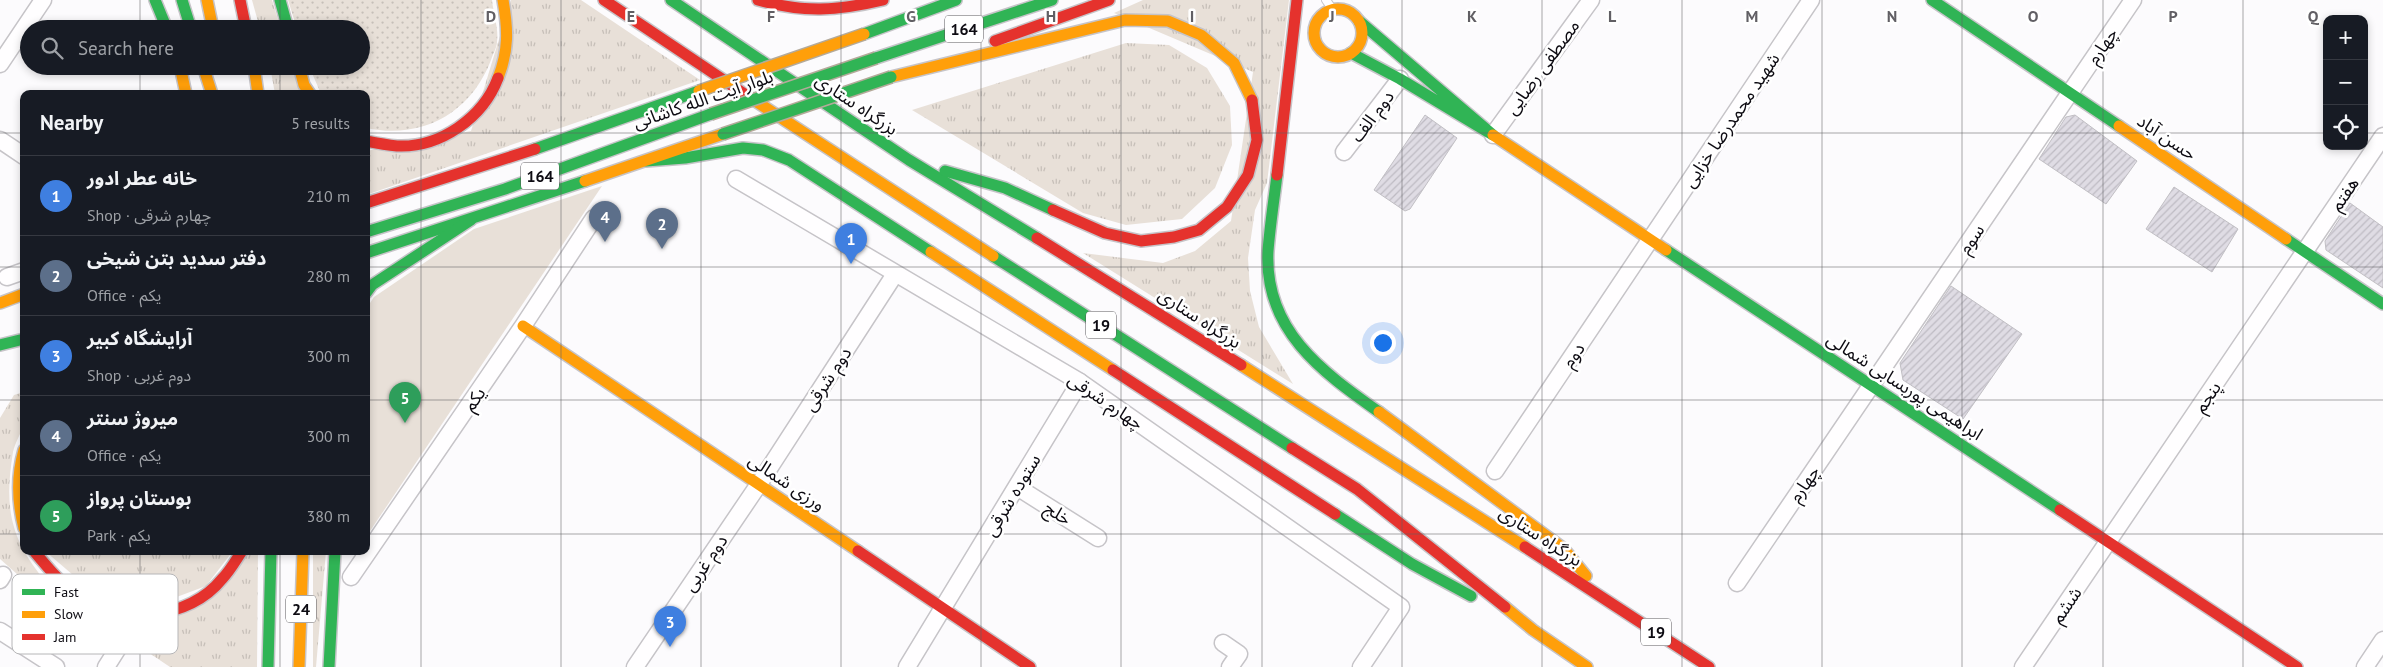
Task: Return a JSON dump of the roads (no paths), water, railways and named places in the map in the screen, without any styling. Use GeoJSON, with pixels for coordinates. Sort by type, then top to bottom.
{"type":"FeatureCollection","features":[{"type":"Feature","properties":{"kind":"main road"},"geometry":{"type":"LineString","coordinates":[[155,0],[163,20]]}},
{"type":"Feature","properties":{"kind":"main road"},"geometry":{"type":"LineString","coordinates":[[182,0],[189,20]]}},
{"type":"Feature","properties":{"kind":"main road"},"geometry":{"type":"LineString","coordinates":[[207,0],[211,20]]}},
{"type":"Feature","properties":{"kind":"main road"},"geometry":{"type":"LineString","coordinates":[[240,0],[244,20]]}},
{"type":"Feature","properties":{"kind":"main road"},"geometry":{"type":"LineString","coordinates":[[280,0],[286,20]]}},
{"type":"Feature","properties":{"kind":"main road"},"geometry":{"type":"LineString","coordinates":[[370,142],[400,147],[444,138],[461,128],[479,110],[494,88],[504,66],[508,43],[507,20],[503,0]]}},
{"type":"Feature","properties":{"kind":"main road","name":"19"},"geometry":{"type":"LineString","coordinates":[[604,0],[838,156],[1357,489],[1533,630],[1587,667]]}},
{"type":"Feature","properties":{"kind":"main road","name":"بزرگراه ستاری"},"geometry":{"type":"LineString","coordinates":[[671,0],[909,160],[1142,302],[1602,596],[1709,667]]}},
{"type":"Feature","properties":{"kind":"main road"},"geometry":{"type":"LineString","coordinates":[[758,0],[785,8],[833,11],[883,0]]}},
{"type":"Feature","properties":{"kind":"main road","name":"بلوار آیت الله کاشانی"},"geometry":{"type":"LineString","coordinates":[[370,202],[504,160],[956,0]]}},
{"type":"Feature","properties":{"kind":"main road","name":"بلوار آیت الله کاشانی"},"geometry":{"type":"LineString","coordinates":[[370,231],[505,189],[711,114],[1052,0]]}},
{"type":"Feature","properties":{"kind":"main road"},"geometry":{"type":"LineString","coordinates":[[370,252],[646,161],[1109,0]]}},
{"type":"Feature","properties":{"kind":"main road"},"geometry":{"type":"LineString","coordinates":[[1297,0],[1268,252],[1271,287],[1282,320],[1307,356],[1342,386],[1438,454],[1564,549],[1602,596]]}},
{"type":"Feature","properties":{"kind":"main road","name":"حسن آباد"},"geometry":{"type":"LineString","coordinates":[[1932,0],[2383,304]]}},
{"type":"Feature","properties":{"kind":"main road"},"geometry":{"type":"LineString","coordinates":[[1333,10],[1348,11],[1359,22],[1361,28],[1360,42],[1351,53],[1337,57],[1329,55],[1318,46],[1315,39],[1316,24],[1326,12],[1333,10]]}},
{"type":"Feature","properties":{"kind":"main road"},"geometry":{"type":"LineString","coordinates":[[891,77],[1125,20],[1168,21],[1201,35],[1234,63],[1254,103],[1257,140],[1248,175],[1226,207],[1200,230],[1174,237],[1142,241],[1105,233],[1005,188],[909,160]]}},
{"type":"Feature","properties":{"kind":"main road","name":"ابراهیمی پوربسابی شمالی"},"geometry":{"type":"LineString","coordinates":[[1359,22],[1493,135]]}},
{"type":"Feature","properties":{"kind":"main road","name":"ابراهیمی پوربسابی شمالی"},"geometry":{"type":"LineString","coordinates":[[1351,53],[1400,79],[1493,135],[2297,667]]}},
{"type":"Feature","properties":{"kind":"main road"},"geometry":{"type":"LineString","coordinates":[[182,75],[185,90]]}},
{"type":"Feature","properties":{"kind":"main road"},"geometry":{"type":"LineString","coordinates":[[206,75],[211,90]]}},
{"type":"Feature","properties":{"kind":"main road"},"geometry":{"type":"LineString","coordinates":[[255,75],[257,90]]}},
{"type":"Feature","properties":{"kind":"main road"},"geometry":{"type":"LineString","coordinates":[[301,75],[307,90]]}},
{"type":"Feature","properties":{"kind":"main road"},"geometry":{"type":"LineString","coordinates":[[646,161],[696,156],[740,147],[766,150],[788,160],[1412,564],[1533,630]]}},
{"type":"Feature","properties":{"kind":"main road"},"geometry":{"type":"LineString","coordinates":[[370,288],[471,220]]}},
{"type":"Feature","properties":{"kind":"main road"},"geometry":{"type":"LineString","coordinates":[[0,303],[20,296]]}},
{"type":"Feature","properties":{"kind":"main road"},"geometry":{"type":"LineString","coordinates":[[0,312],[16,309]]}},
{"type":"Feature","properties":{"kind":"main road","name":"ورزی شمالی"},"geometry":{"type":"LineString","coordinates":[[523,326],[1030,667]]}},
{"type":"Feature","properties":{"kind":"main road"},"geometry":{"type":"LineString","coordinates":[[0,345],[20,340]]}},
{"type":"Feature","properties":{"kind":"main road"},"geometry":{"type":"LineString","coordinates":[[20,467],[18,495],[20,506]]}},
{"type":"Feature","properties":{"kind":"main road"},"geometry":{"type":"LineString","coordinates":[[37,555],[52,574]]}},
{"type":"Feature","properties":{"kind":"main road"},"geometry":{"type":"LineString","coordinates":[[178,609],[186,607],[204,596],[227,576],[240,555]]}},
{"type":"Feature","properties":{"kind":"main road","name":"24"},"geometry":{"type":"LineString","coordinates":[[268,666],[271,555]]}},
{"type":"Feature","properties":{"kind":"main road","name":"24"},"geometry":{"type":"LineString","coordinates":[[299,667],[303,555]]}},
{"type":"Feature","properties":{"kind":"main road"},"geometry":{"type":"LineString","coordinates":[[329,667],[335,555]]}},
{"type":"Feature","properties":{"kind":"street"},"geometry":{"type":"LineString","coordinates":[[29,20],[42,0]]}},
{"type":"Feature","properties":{"kind":"street","name":"مصطفی رضایی"},"geometry":{"type":"LineString","coordinates":[[1493,135],[1592,0]]}},
{"type":"Feature","properties":{"kind":"street","name":"شهید محمدرضا خزایی"},"geometry":{"type":"LineString","coordinates":[[1651,240],[1811,0]]}},
{"type":"Feature","properties":{"kind":"street","name":"چهارم"},"geometry":{"type":"LineString","coordinates":[[2070,93],[2133,0]]}},
{"type":"Feature","properties":{"kind":"street"},"geometry":{"type":"LineString","coordinates":[[0,64],[20,34]]}},
{"type":"Feature","properties":{"kind":"street","name":"دوم الف"},"geometry":{"type":"LineString","coordinates":[[1344,152],[1400,79]]}},
{"type":"Feature","properties":{"kind":"street","name":"سوم"},"geometry":{"type":"LineString","coordinates":[[1871,385],[2070,93]]}},
{"type":"Feature","properties":{"kind":"street","name":"هفتم"},"geometry":{"type":"LineString","coordinates":[[2305,252],[2383,136]]}},
{"type":"Feature","properties":{"kind":"street"},"geometry":{"type":"LineString","coordinates":[[0,140],[20,153]]}},
{"type":"Feature","properties":{"kind":"street","name":"چهارم شرقی"},"geometry":{"type":"LineString","coordinates":[[736,179],[1080,382],[1401,608],[1361,667]]}},
{"type":"Feature","properties":{"kind":"street","name":"یکم"},"geometry":{"type":"LineString","coordinates":[[370,549],[523,326],[594,218]]}},
{"type":"Feature","properties":{"kind":"street","name":"دوم"},"geometry":{"type":"LineString","coordinates":[[1496,471],[1651,240]]}},
{"type":"Feature","properties":{"kind":"street","name":"پنجم"},"geometry":{"type":"LineString","coordinates":[[2108,542],[2305,252]]}},
{"type":"Feature","properties":{"kind":"street"},"geometry":{"type":"LineString","coordinates":[[7,277],[20,272]]}},
{"type":"Feature","properties":{"kind":"street","name":"دوم شرقی"},"geometry":{"type":"LineString","coordinates":[[759,484],[895,274]]}},
{"type":"Feature","properties":{"kind":"street","name":"ستوده شرقی"},"geometry":{"type":"LineString","coordinates":[[907,667],[944,609],[1080,382]]}},
{"type":"Feature","properties":{"kind":"street","name":"چهارم"},"geometry":{"type":"LineString","coordinates":[[1737,583],[1871,385]]}},
{"type":"Feature","properties":{"kind":"street","name":"دوم غربی"},"geometry":{"type":"LineString","coordinates":[[635,667],[759,484]]}},
{"type":"Feature","properties":{"kind":"street","name":"خلج"},"geometry":{"type":"LineString","coordinates":[[1017,487],[1098,538]]}},
{"type":"Feature","properties":{"kind":"street","name":"ششم"},"geometry":{"type":"LineString","coordinates":[[2023,667],[2108,542]]}},
{"type":"Feature","properties":{"kind":"street","name":"یکم"},"geometry":{"type":"LineString","coordinates":[[351,577],[366,555]]}},
{"type":"Feature","properties":{"kind":"street"},"geometry":{"type":"LineString","coordinates":[[0,631],[12,639]]}},
{"type":"Feature","properties":{"kind":"street"},"geometry":{"type":"LineString","coordinates":[[2365,667],[2383,640]]}},
{"type":"Feature","properties":{"kind":"street"},"geometry":{"type":"LineString","coordinates":[[1224,643],[1239,654],[1230,667]]}},
{"type":"Feature","properties":{"kind":"street"},"geometry":{"type":"LineString","coordinates":[[36,654],[56,667]]}},
{"type":"Feature","properties":{"kind":"street"},"geometry":{"type":"LineString","coordinates":[[106,667],[114,654]]}},
{"type":"Feature","properties":{"kind":"lane"},"geometry":{"type":"LineString","coordinates":[[1326,0],[1333,10]]}},
{"type":"Feature","properties":{"kind":"place","name":"میروژ سنتر"},"geometry":{"type":"Point","coordinates":[605,242]}},
{"type":"Feature","properties":{"kind":"place","name":"دفتر سدید بتن شیخی"},"geometry":{"type":"Point","coordinates":[662,249]}},
{"type":"Feature","properties":{"kind":"place","name":"خانه عطر ادور"},"geometry":{"type":"Point","coordinates":[851,264]}},
{"type":"Feature","properties":{"kind":"place","name":"بوستان پرواز"},"geometry":{"type":"Point","coordinates":[405,423]}},
{"type":"Feature","properties":{"kind":"place","name":"آرایشگاه کبیر"},"geometry":{"type":"Point","coordinates":[670,647]}}]}
